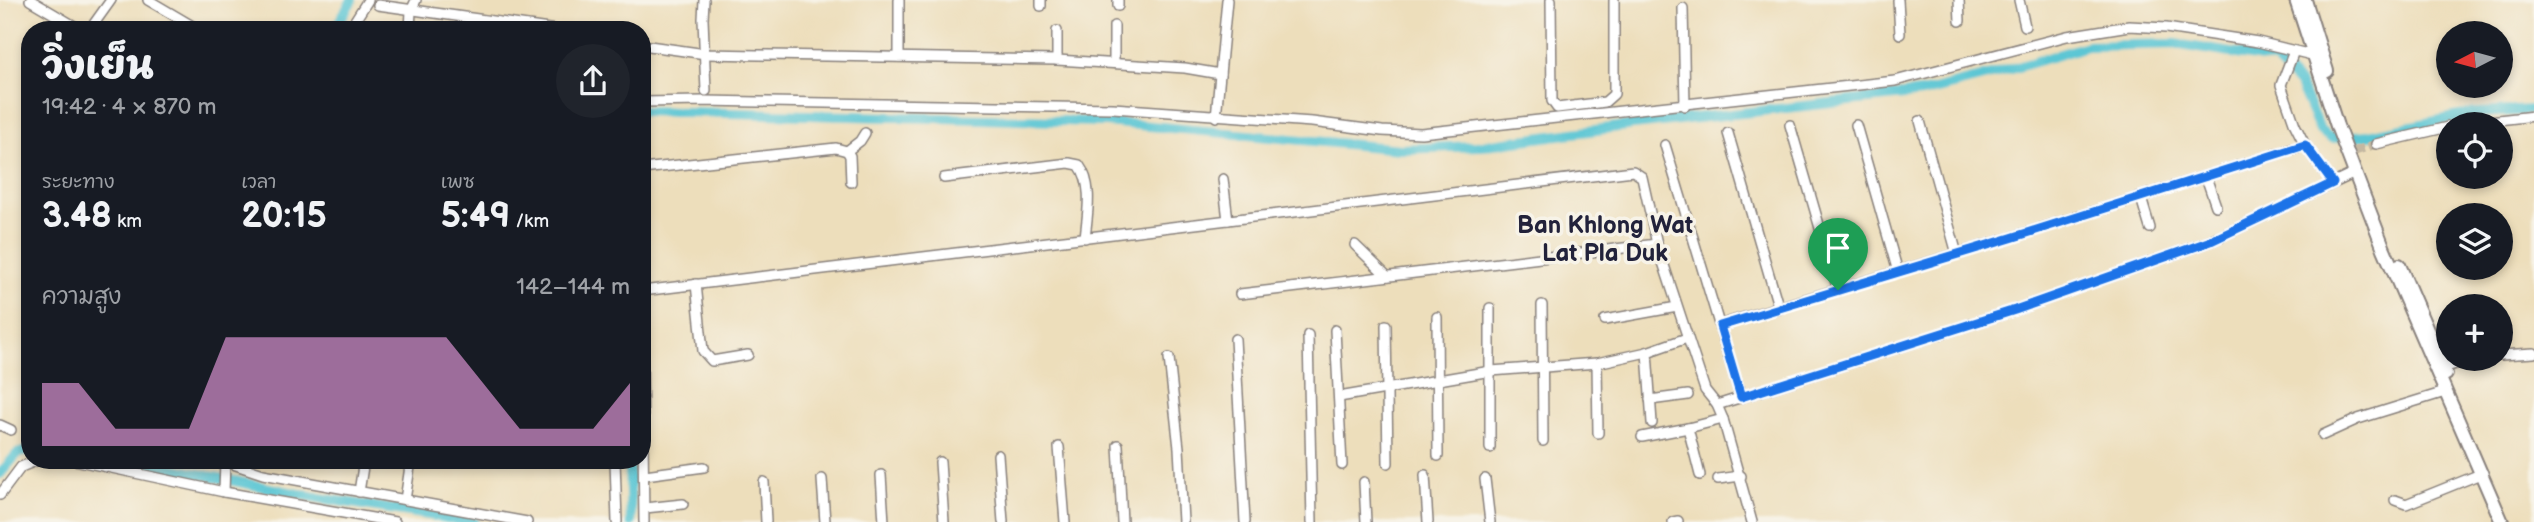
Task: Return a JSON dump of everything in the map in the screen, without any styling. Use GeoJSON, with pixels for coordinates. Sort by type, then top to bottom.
{"type":"FeatureCollection","features":[{"type":"Feature","properties":{"kind":"street"},"geometry":{"type":"LineString","coordinates":[[30,0],[66,21]]}},
{"type":"Feature","properties":{"kind":"street"},"geometry":{"type":"LineString","coordinates":[[97,21],[111,0]]}},
{"type":"Feature","properties":{"kind":"street"},"geometry":{"type":"LineString","coordinates":[[148,0],[183,21]]}},
{"type":"Feature","properties":{"kind":"street"},"geometry":{"type":"LineString","coordinates":[[355,21],[368,0]]}},
{"type":"Feature","properties":{"kind":"street"},"geometry":{"type":"LineString","coordinates":[[410,21],[416,0]]}},
{"type":"Feature","properties":{"kind":"street"},"geometry":{"type":"LineString","coordinates":[[704,0],[706,92]]}},
{"type":"Feature","properties":{"kind":"street"},"geometry":{"type":"LineString","coordinates":[[899,0],[899,57]]}},
{"type":"Feature","properties":{"kind":"street"},"geometry":{"type":"LineString","coordinates":[[1216,117],[1227,0]]}},
{"type":"Feature","properties":{"kind":"street"},"geometry":{"type":"LineString","coordinates":[[1551,0],[1552,101],[1557,108],[1605,102],[1614,94],[1614,0]]}},
{"type":"Feature","properties":{"kind":"street"},"geometry":{"type":"LineString","coordinates":[[1898,0],[1900,34]]}},
{"type":"Feature","properties":{"kind":"street"},"geometry":{"type":"LineString","coordinates":[[1959,0],[1960,21]]}},
{"type":"Feature","properties":{"kind":"street"},"geometry":{"type":"LineString","coordinates":[[2018,0],[2025,26]]}},
{"type":"Feature","properties":{"kind":"street"},"geometry":{"type":"LineString","coordinates":[[2296,0],[2384,249],[2502,522]]}},
{"type":"Feature","properties":{"kind":"street"},"geometry":{"type":"LineString","coordinates":[[2305,0],[2317,54]]}},
{"type":"Feature","properties":{"kind":"street"},"geometry":{"type":"LineString","coordinates":[[378,5],[465,21]]}},
{"type":"Feature","properties":{"kind":"street"},"geometry":{"type":"LineString","coordinates":[[1683,8],[1685,106]]}},
{"type":"Feature","properties":{"kind":"street"},"geometry":{"type":"LineString","coordinates":[[1114,26],[1114,63]]}},
{"type":"Feature","properties":{"kind":"street"},"geometry":{"type":"LineString","coordinates":[[651,102],[1062,106],[1272,119],[1382,131],[1421,132],[1685,106],[1895,81],[2067,36],[2129,26],[2166,28],[2317,54]]}},
{"type":"Feature","properties":{"kind":"street"},"geometry":{"type":"LineString","coordinates":[[1057,31],[1057,60]]}},
{"type":"Feature","properties":{"kind":"street"},"geometry":{"type":"LineString","coordinates":[[651,46],[706,54],[1057,60],[1185,68],[1220,74]]}},
{"type":"Feature","properties":{"kind":"street"},"geometry":{"type":"LineString","coordinates":[[2294,51],[2282,77],[2282,91],[2305,145],[2333,183]]}},
{"type":"Feature","properties":{"kind":"street"},"geometry":{"type":"LineString","coordinates":[[2513,118],[2534,116]]}},
{"type":"Feature","properties":{"kind":"street"},"geometry":{"type":"LineString","coordinates":[[1920,121],[1957,254]]}},
{"type":"Feature","properties":{"kind":"street"},"geometry":{"type":"LineString","coordinates":[[1790,125],[1838,290]]}},
{"type":"Feature","properties":{"kind":"street"},"geometry":{"type":"LineString","coordinates":[[1856,125],[1898,272]]}},
{"type":"Feature","properties":{"kind":"street"},"geometry":{"type":"LineString","coordinates":[[2376,144],[2436,129]]}},
{"type":"Feature","properties":{"kind":"street"},"geometry":{"type":"LineString","coordinates":[[847,151],[860,141],[865,133]]}},
{"type":"Feature","properties":{"kind":"street"},"geometry":{"type":"LineString","coordinates":[[1728,133],[1779,309]]}},
{"type":"Feature","properties":{"kind":"street"},"geometry":{"type":"LineString","coordinates":[[1665,145],[1741,397]]}},
{"type":"Feature","properties":{"kind":"street"},"geometry":{"type":"LineString","coordinates":[[1720,326],[2141,198],[2305,145]]}},
{"type":"Feature","properties":{"kind":"street"},"geometry":{"type":"LineString","coordinates":[[651,168],[836,148],[847,151],[850,156],[852,182]]}},
{"type":"Feature","properties":{"kind":"street"},"geometry":{"type":"LineString","coordinates":[[944,178],[1069,163],[1079,165],[1086,178],[1088,192],[1085,239]]}},
{"type":"Feature","properties":{"kind":"street"},"geometry":{"type":"LineString","coordinates":[[651,289],[1085,239],[1633,171],[1642,177],[1657,244],[1677,307],[1705,390],[1717,405],[1723,419],[1752,522]]}},
{"type":"Feature","properties":{"kind":"street"},"geometry":{"type":"LineString","coordinates":[[1717,405],[2015,310],[2211,241],[2358,172]]}},
{"type":"Feature","properties":{"kind":"street"},"geometry":{"type":"LineString","coordinates":[[2358,172],[2436,350]]}},
{"type":"Feature","properties":{"kind":"street"},"geometry":{"type":"LineString","coordinates":[[2206,177],[2216,206]]}},
{"type":"Feature","properties":{"kind":"street"},"geometry":{"type":"LineString","coordinates":[[1223,179],[1228,220]]}},
{"type":"Feature","properties":{"kind":"street"},"geometry":{"type":"LineString","coordinates":[[2141,198],[2150,228]]}},
{"type":"Feature","properties":{"kind":"street"},"geometry":{"type":"LineString","coordinates":[[1355,244],[1387,276]]}},
{"type":"Feature","properties":{"kind":"street"},"geometry":{"type":"LineString","coordinates":[[1240,294],[1657,244]]}},
{"type":"Feature","properties":{"kind":"street"},"geometry":{"type":"LineString","coordinates":[[696,284],[702,351],[712,361],[748,355]]}},
{"type":"Feature","properties":{"kind":"street"},"geometry":{"type":"LineString","coordinates":[[1542,305],[1543,441]]}},
{"type":"Feature","properties":{"kind":"street"},"geometry":{"type":"LineString","coordinates":[[1605,320],[1677,307]]}},
{"type":"Feature","properties":{"kind":"street"},"geometry":{"type":"LineString","coordinates":[[1490,308],[1490,448]]}},
{"type":"Feature","properties":{"kind":"street"},"geometry":{"type":"LineString","coordinates":[[1437,317],[1438,456]]}},
{"type":"Feature","properties":{"kind":"street"},"geometry":{"type":"LineString","coordinates":[[1386,325],[1388,463]]}},
{"type":"Feature","properties":{"kind":"street"},"geometry":{"type":"LineString","coordinates":[[1335,330],[1342,465]]}},
{"type":"Feature","properties":{"kind":"street"},"geometry":{"type":"LineString","coordinates":[[1308,335],[1312,522]]}},
{"type":"Feature","properties":{"kind":"street"},"geometry":{"type":"LineString","coordinates":[[1339,397],[1491,371],[1597,363],[1647,352],[1687,338]]}},
{"type":"Feature","properties":{"kind":"street"},"geometry":{"type":"LineString","coordinates":[[1235,339],[1245,522]]}},
{"type":"Feature","properties":{"kind":"street"},"geometry":{"type":"LineString","coordinates":[[1647,352],[1652,423]]}},
{"type":"Feature","properties":{"kind":"street"},"geometry":{"type":"LineString","coordinates":[[2513,354],[2534,353]]}},
{"type":"Feature","properties":{"kind":"street"},"geometry":{"type":"LineString","coordinates":[[1169,358],[1179,448],[1183,522]]}},
{"type":"Feature","properties":{"kind":"street"},"geometry":{"type":"LineString","coordinates":[[1597,363],[1598,433]]}},
{"type":"Feature","properties":{"kind":"street"},"geometry":{"type":"LineString","coordinates":[[2445,371],[2510,522]]}},
{"type":"Feature","properties":{"kind":"street"},"geometry":{"type":"LineString","coordinates":[[2323,435],[2358,419],[2445,393]]}},
{"type":"Feature","properties":{"kind":"street"},"geometry":{"type":"LineString","coordinates":[[1650,400],[1688,396]]}},
{"type":"Feature","properties":{"kind":"street"},"geometry":{"type":"LineString","coordinates":[[1642,437],[1723,419]]}},
{"type":"Feature","properties":{"kind":"street"},"geometry":{"type":"LineString","coordinates":[[0,425],[11,430]]}},
{"type":"Feature","properties":{"kind":"street"},"geometry":{"type":"LineString","coordinates":[[1688,428],[1700,475]]}},
{"type":"Feature","properties":{"kind":"street"},"geometry":{"type":"LineString","coordinates":[[1118,444],[1122,522]]}},
{"type":"Feature","properties":{"kind":"street"},"geometry":{"type":"LineString","coordinates":[[1059,447],[1065,522]]}},
{"type":"Feature","properties":{"kind":"street"},"geometry":{"type":"LineString","coordinates":[[998,455],[1003,522]]}},
{"type":"Feature","properties":{"kind":"street"},"geometry":{"type":"LineString","coordinates":[[940,462],[944,522]]}},
{"type":"Feature","properties":{"kind":"street"},"geometry":{"type":"LineString","coordinates":[[0,495],[21,467]]}},
{"type":"Feature","properties":{"kind":"street"},"geometry":{"type":"LineString","coordinates":[[645,475],[704,467]]}},
{"type":"Feature","properties":{"kind":"street"},"geometry":{"type":"LineString","coordinates":[[119,469],[396,522]]}},
{"type":"Feature","properties":{"kind":"street"},"geometry":{"type":"LineString","coordinates":[[224,469],[224,490]]}},
{"type":"Feature","properties":{"kind":"street"},"geometry":{"type":"LineString","coordinates":[[248,469],[527,522]]}},
{"type":"Feature","properties":{"kind":"street"},"geometry":{"type":"LineString","coordinates":[[359,492],[363,469]]}},
{"type":"Feature","properties":{"kind":"street"},"geometry":{"type":"LineString","coordinates":[[405,500],[410,469]]}},
{"type":"Feature","properties":{"kind":"street"},"geometry":{"type":"LineString","coordinates":[[615,469],[617,522]]}},
{"type":"Feature","properties":{"kind":"street"},"geometry":{"type":"LineString","coordinates":[[644,522],[645,469]]}},
{"type":"Feature","properties":{"kind":"street"},"geometry":{"type":"LineString","coordinates":[[2395,500],[2406,504],[2483,473]]}},
{"type":"Feature","properties":{"kind":"street"},"geometry":{"type":"LineString","coordinates":[[881,475],[884,522]]}},
{"type":"Feature","properties":{"kind":"street"},"geometry":{"type":"LineString","coordinates":[[1425,475],[1428,522]]}},
{"type":"Feature","properties":{"kind":"street"},"geometry":{"type":"LineString","coordinates":[[1718,479],[1741,477]]}},
{"type":"Feature","properties":{"kind":"street"},"geometry":{"type":"LineString","coordinates":[[822,479],[825,522]]}},
{"type":"Feature","properties":{"kind":"street"},"geometry":{"type":"LineString","coordinates":[[1485,479],[1490,522]]}},
{"type":"Feature","properties":{"kind":"street"},"geometry":{"type":"LineString","coordinates":[[764,482],[766,522]]}},
{"type":"Feature","properties":{"kind":"street"},"geometry":{"type":"LineString","coordinates":[[1364,482],[1366,522]]}},
{"type":"Feature","properties":{"kind":"street"},"geometry":{"type":"LineString","coordinates":[[645,508],[683,504]]}},
{"type":"Feature","properties":{"kind":"waterway"},"geometry":{"type":"LineString","coordinates":[[339,21],[352,0]]}},
{"type":"Feature","properties":{"kind":"waterway"},"geometry":{"type":"LineString","coordinates":[[651,111],[1106,122],[1400,149],[1477,146],[1633,125],[1922,93],[2087,46],[2175,44],[2275,60],[2300,85],[2320,131],[2331,138],[2369,135],[2475,113],[2534,110]]}},
{"type":"Feature","properties":{"kind":"waterway"},"geometry":{"type":"LineString","coordinates":[[0,474],[21,453]]}},
{"type":"Feature","properties":{"kind":"waterway"},"geometry":{"type":"LineString","coordinates":[[174,469],[319,498],[474,522]]}},
{"type":"Feature","properties":{"kind":"waterway"},"geometry":{"type":"LineString","coordinates":[[629,469],[631,522]]}},
{"type":"Feature","properties":{"kind":"tunnel"},"geometry":{"type":"LineString","coordinates":[[2355,151],[2376,144]]}},
{"type":"Feature","properties":{"kind":"district","name":"Ban Khlong Wat Lat Pla Duk"},"geometry":{"type":"Point","coordinates":[1605,239]}},
{"type":"Feature","properties":{"kind":"route"},"geometry":{"type":"LineString","coordinates":[[2305,145],[2333,183],[2211,241],[2015,310],[1741,397],[1720,326],[1838,290],[2305,145]]}}]}
